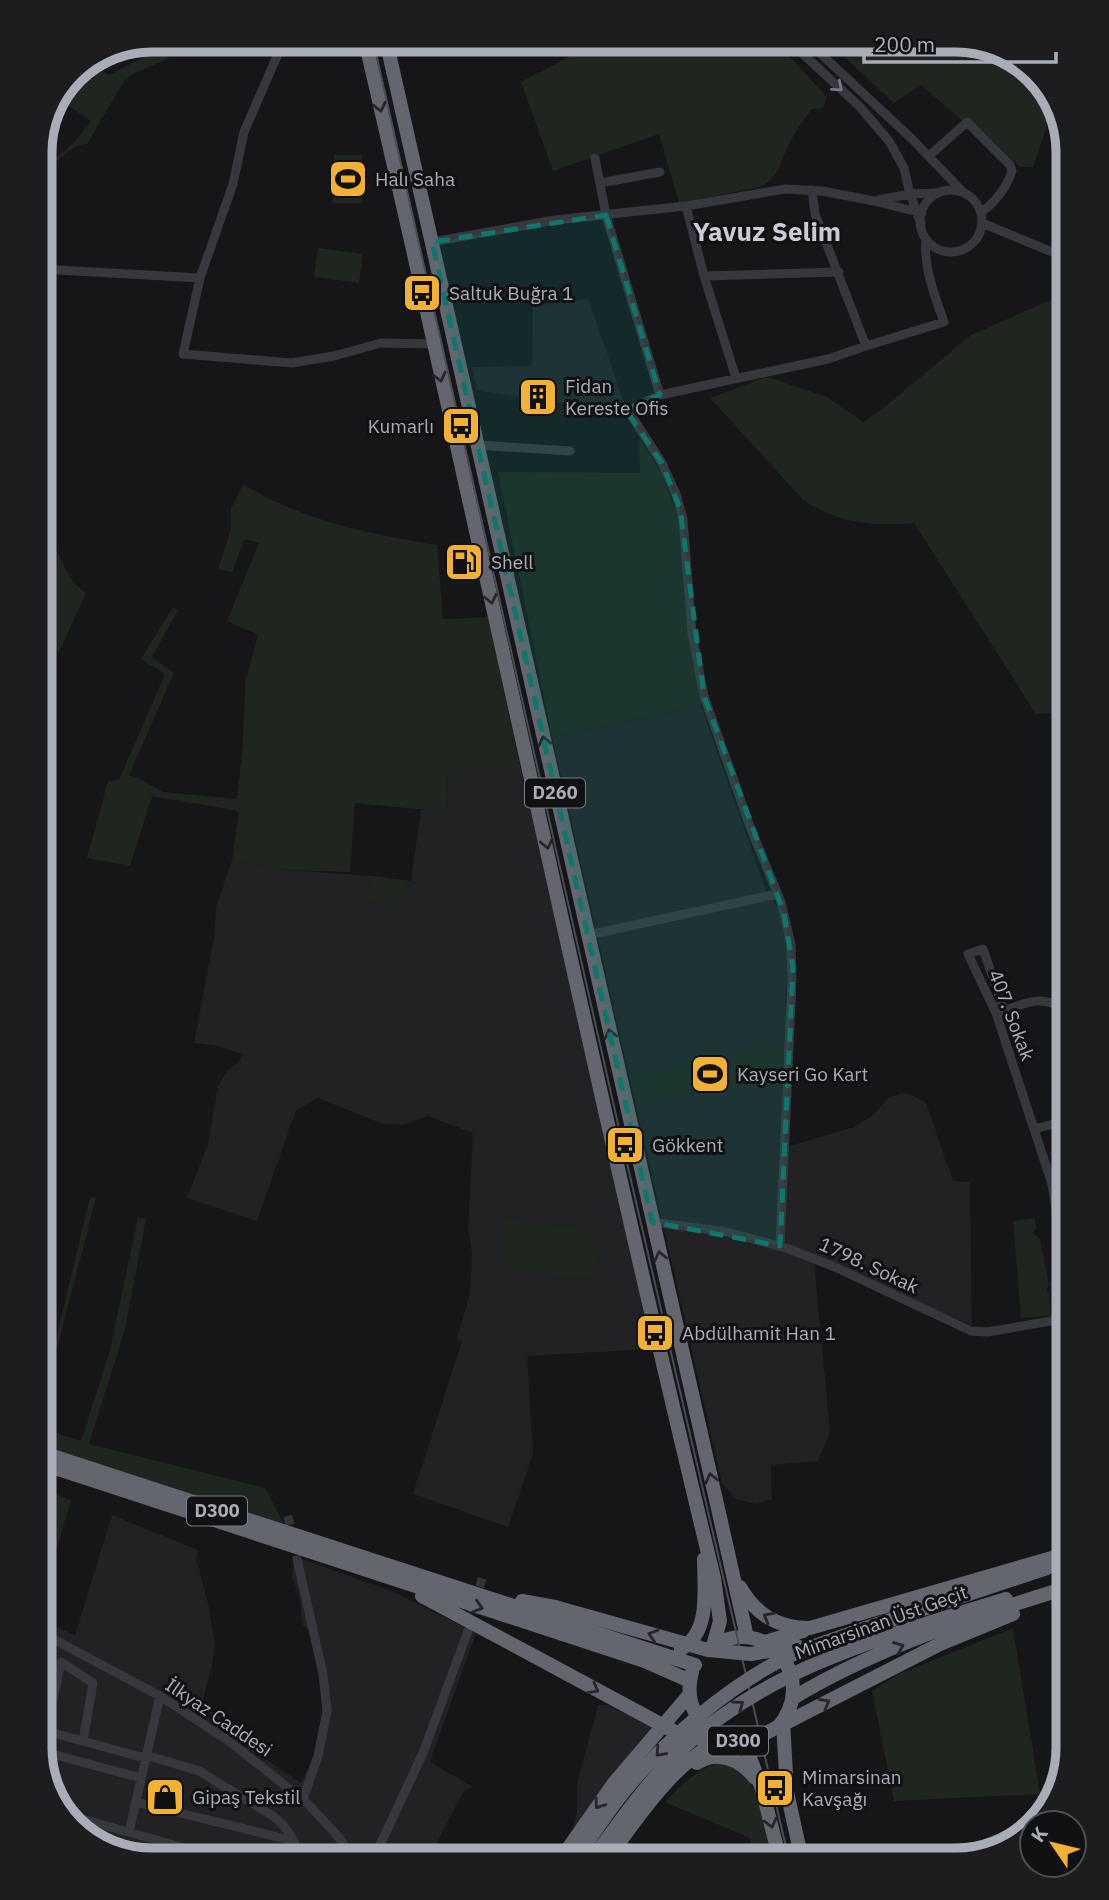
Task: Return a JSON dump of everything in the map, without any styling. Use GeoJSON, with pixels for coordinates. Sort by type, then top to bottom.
{"type":"FeatureCollection","features":[{"type":"Feature","properties":{"kind":"highway","name":"D260"},"geometry":{"type":"LineString","coordinates":[[368,52],[625,1200],[705,1544]]}},
{"type":"Feature","properties":{"kind":"highway","name":"D260"},"geometry":{"type":"LineString","coordinates":[[390,52],[726,1544]]}},
{"type":"Feature","properties":{"kind":"highway","name":"D300"},"geometry":{"type":"LineString","coordinates":[[52,1456],[695,1665]]}},
{"type":"Feature","properties":{"kind":"highway","name":"D300"},"geometry":{"type":"LineString","coordinates":[[52,1467],[645,1661],[690,1688]]}},
{"type":"Feature","properties":{"kind":"highway"},"geometry":{"type":"LineString","coordinates":[[705,1544],[720,1614],[718,1634],[713,1646],[695,1665],[690,1688],[692,1706],[703,1726],[722,1738],[738,1741]]}},
{"type":"Feature","properties":{"kind":"highway"},"geometry":{"type":"LineString","coordinates":[[663,1654],[684,1648],[699,1631],[703,1613],[705,1544]]}},
{"type":"Feature","properties":{"kind":"highway"},"geometry":{"type":"LineString","coordinates":[[726,1544],[740,1586],[758,1611],[785,1625],[814,1627]]}},
{"type":"Feature","properties":{"kind":"highway"},"geometry":{"type":"LineString","coordinates":[[726,1544],[747,1637]]}},
{"type":"Feature","properties":{"kind":"highway"},"geometry":{"type":"LineString","coordinates":[[765,1642],[1056,1557]]}},
{"type":"Feature","properties":{"kind":"highway","name":"D300"},"geometry":{"type":"LineString","coordinates":[[469,1591],[555,1607],[688,1645],[728,1653],[751,1654],[777,1651],[863,1629],[1056,1565]]}},
{"type":"Feature","properties":{"kind":"highway","name":"D300"},"geometry":{"type":"LineString","coordinates":[[390,1579],[677,1733],[709,1741],[736,1742],[766,1733],[940,1644],[1056,1595]]}},
{"type":"Feature","properties":{"kind":"highway","name":"Mimarsinan Üst Geçit"},"geometry":{"type":"LineString","coordinates":[[601,1848],[641,1792],[684,1747],[744,1701],[801,1669],[844,1651],[1056,1583]]}},
{"type":"Feature","properties":{"kind":"highway"},"geometry":{"type":"LineString","coordinates":[[793,1698],[831,1676],[879,1655],[984,1615],[1056,1594]]}},
{"type":"Feature","properties":{"kind":"highway","name":"Mimarsinan Üst Geçit"},"geometry":{"type":"LineString","coordinates":[[584,1848],[625,1790],[694,1720],[750,1679],[788,1657],[863,1629]]}},
{"type":"Feature","properties":{"kind":"highway"},"geometry":{"type":"LineString","coordinates":[[713,1646],[729,1639],[747,1637],[765,1642],[776,1650],[791,1671],[793,1698],[783,1721],[787,1793],[799,1848]]}},
{"type":"Feature","properties":{"kind":"highway"},"geometry":{"type":"LineString","coordinates":[[569,1848],[614,1783],[690,1688]]}},
{"type":"Feature","properties":{"kind":"highway"},"geometry":{"type":"LineString","coordinates":[[616,1848],[664,1785],[691,1759],[717,1743],[765,1736],[783,1721]]}},
{"type":"Feature","properties":{"kind":"highway"},"geometry":{"type":"LineString","coordinates":[[738,1741],[762,1789],[777,1848]]}},
{"type":"Feature","properties":{"kind":"highway"},"geometry":{"type":"LineString","coordinates":[[664,1785],[701,1760],[715,1756],[742,1764],[762,1789]]}},
{"type":"Feature","properties":{"kind":"street"},"geometry":{"type":"LineString","coordinates":[[279,52],[244,132],[233,184],[200,278],[183,354],[292,363],[334,356],[381,342],[433,344]]}},
{"type":"Feature","properties":{"kind":"street"},"geometry":{"type":"LineString","coordinates":[[780,1246],[793,968],[787,924],[704,696],[692,634],[683,519],[678,501],[662,463],[632,418],[634,407],[660,395],[828,359],[944,322],[931,286],[925,250],[926,239],[919,213],[910,194],[900,159],[885,135],[848,95],[802,53]]}},
{"type":"Feature","properties":{"kind":"street"},"geometry":{"type":"LineString","coordinates":[[820,53],[973,199],[981,212],[982,223],[977,238],[969,246],[960,250],[944,251],[926,239]]}},
{"type":"Feature","properties":{"kind":"street"},"geometry":{"type":"LineString","coordinates":[[929,156],[967,122],[1010,165],[1012,171],[1008,181],[990,206],[981,212]]}},
{"type":"Feature","properties":{"kind":"street"},"geometry":{"type":"LineString","coordinates":[[595,158],[606,215],[660,395]]}},
{"type":"Feature","properties":{"kind":"street"},"geometry":{"type":"LineString","coordinates":[[600,183],[660,172]]}},
{"type":"Feature","properties":{"kind":"street"},"geometry":{"type":"LineString","coordinates":[[432,242],[555,220],[686,206],[767,190],[812,190],[874,201],[919,213]]}},
{"type":"Feature","properties":{"kind":"street"},"geometry":{"type":"LineString","coordinates":[[812,190],[815,214],[866,346]]}},
{"type":"Feature","properties":{"kind":"street"},"geometry":{"type":"LineString","coordinates":[[874,201],[954,190],[964,193]]}},
{"type":"Feature","properties":{"kind":"street"},"geometry":{"type":"LineString","coordinates":[[919,213],[929,199],[938,193]]}},
{"type":"Feature","properties":{"kind":"street"},"geometry":{"type":"LineString","coordinates":[[686,206],[704,276],[736,378]]}},
{"type":"Feature","properties":{"kind":"street"},"geometry":{"type":"LineString","coordinates":[[982,223],[1056,254]]}},
{"type":"Feature","properties":{"kind":"street"},"geometry":{"type":"LineString","coordinates":[[53,269],[200,278]]}},
{"type":"Feature","properties":{"kind":"street"},"geometry":{"type":"LineString","coordinates":[[704,276],[839,272]]}},
{"type":"Feature","properties":{"kind":"street"},"geometry":{"type":"LineString","coordinates":[[477,444],[570,451]]}},
{"type":"Feature","properties":{"kind":"street"},"geometry":{"type":"LineString","coordinates":[[588,936],[777,894]]}},
{"type":"Feature","properties":{"kind":"street","name":"407. Sokak"},"geometry":{"type":"LineString","coordinates":[[1000,1012],[968,954],[983,949],[1052,1184],[1056,1210]]}},
{"type":"Feature","properties":{"kind":"street"},"geometry":{"type":"LineString","coordinates":[[1000,1012],[1037,999],[1056,1004]]}},
{"type":"Feature","properties":{"kind":"street"},"geometry":{"type":"LineString","coordinates":[[1034,1129],[1056,1123]]}},
{"type":"Feature","properties":{"kind":"street"},"geometry":{"type":"LineString","coordinates":[[1052,1184],[1056,1183]]}},
{"type":"Feature","properties":{"kind":"street","name":"1798. Sokak"},"geometry":{"type":"LineString","coordinates":[[652,1222],[716,1230],[780,1246],[829,1265],[971,1331],[987,1332],[1056,1320]]}},
{"type":"Feature","properties":{"kind":"street"},"geometry":{"type":"LineString","coordinates":[[298,1563],[327,1701],[325,1730],[303,1800]]}},
{"type":"Feature","properties":{"kind":"street"},"geometry":{"type":"LineString","coordinates":[[379,1847],[423,1753],[468,1631]]}},
{"type":"Feature","properties":{"kind":"street","name":"İlkyaz Caddesi"},"geometry":{"type":"LineString","coordinates":[[52,1638],[160,1696],[229,1741],[303,1800],[326,1822],[345,1847]]}},
{"type":"Feature","properties":{"kind":"street"},"geometry":{"type":"LineString","coordinates":[[52,1696],[61,1662],[93,1683],[83,1741]]}},
{"type":"Feature","properties":{"kind":"street"},"geometry":{"type":"LineString","coordinates":[[128,1832],[160,1696]]}},
{"type":"Feature","properties":{"kind":"street"},"geometry":{"type":"LineString","coordinates":[[52,1732],[199,1770],[273,1816],[284,1826],[296,1847]]}},
{"type":"Feature","properties":{"kind":"street"},"geometry":{"type":"LineString","coordinates":[[53,1754],[141,1778]]}},
{"type":"Feature","properties":{"kind":"street"},"geometry":{"type":"LineString","coordinates":[[135,1802],[294,1842]]}},
{"type":"Feature","properties":{"kind":"street"},"geometry":{"type":"LineString","coordinates":[[83,1819],[181,1847]]}},
{"type":"Feature","properties":{"kind":"highlighted area"},"geometry":{"type":"Polygon","coordinates":[[[606,215],[660,395],[626,410],[662,463],[680,508],[704,696],[784,913],[793,968],[780,1246],[652,1222],[432,242],[606,215]]]}},
{"type":"Feature","properties":{"kind":"shaded area"},"geometry":{"type":"Polygon","coordinates":[[[153,52],[160,52],[169,58],[133,74],[124,81],[87,144],[68,151],[53,165],[53,159],[76,140],[91,121],[66,104],[87,77],[98,69],[109,75],[153,52]]]}},
{"type":"Feature","properties":{"kind":"shaded area"},"geometry":{"type":"Polygon","coordinates":[[[576,53],[785,53],[827,97],[823,108],[812,109],[800,125],[779,168],[766,184],[679,203],[659,134],[553,171],[521,82],[576,53]]]}},
{"type":"Feature","properties":{"kind":"shaded area"},"geometry":{"type":"Polygon","coordinates":[[[840,53],[976,54],[1006,66],[1031,86],[1040,97],[1050,119],[1033,167],[1020,167],[973,122],[963,121],[921,85],[894,103],[840,53]]]}},
{"type":"Feature","properties":{"kind":"shaded area","name":"Halı Saha"},"geometry":{"type":"Polygon","coordinates":[[[334,155],[362,155],[362,203],[333,203],[334,155]]]}},
{"type":"Feature","properties":{"kind":"shaded area"},"geometry":{"type":"Polygon","coordinates":[[[318,248],[363,254],[359,283],[314,277],[318,248]]]}},
{"type":"Feature","properties":{"kind":"shaded area"},"geometry":{"type":"Polygon","coordinates":[[[1056,298],[1056,712],[1036,714],[914,523],[856,522],[816,508],[803,500],[710,398],[763,378],[771,378],[827,397],[863,422],[971,335],[1056,298]]]}},
{"type":"Feature","properties":{"kind":"shaded area"},"geometry":{"type":"Polygon","coordinates":[[[588,299],[625,405],[559,403],[477,390],[472,367],[532,366],[533,306],[588,299]]]}},
{"type":"Feature","properties":{"kind":"shaded area"},"geometry":{"type":"Polygon","coordinates":[[[639,438],[662,474],[680,524],[692,652],[701,706],[552,737],[498,472],[640,473],[639,438]]]}},
{"type":"Feature","properties":{"kind":"shaded area"},"geometry":{"type":"Polygon","coordinates":[[[243,484],[313,517],[386,536],[437,545],[443,619],[488,617],[522,775],[448,775],[446,812],[355,803],[350,872],[287,870],[232,860],[239,811],[152,796],[130,866],[87,858],[108,781],[119,780],[165,674],[141,659],[173,607],[178,610],[152,657],[174,673],[129,775],[164,792],[237,799],[243,744],[245,682],[258,635],[227,621],[259,543],[245,539],[232,572],[218,569],[231,530],[231,509],[243,484]]]}},
{"type":"Feature","properties":{"kind":"shaded area"},"geometry":{"type":"Polygon","coordinates":[[[53,545],[71,579],[86,593],[59,652],[53,649],[53,545]]]}},
{"type":"Feature","properties":{"kind":"shaded area"},"geometry":{"type":"Polygon","coordinates":[[[701,706],[766,891],[781,912],[790,956],[785,1002],[787,1034],[782,1108],[783,1148],[854,1127],[872,1116],[888,1098],[901,1093],[910,1094],[926,1103],[953,1181],[970,1182],[972,1325],[814,1262],[830,1432],[818,1461],[771,1465],[772,1499],[757,1504],[736,1499],[722,1483],[552,737],[701,706]]]}},
{"type":"Feature","properties":{"kind":"shaded area"},"geometry":{"type":"Polygon","coordinates":[[[448,775],[522,775],[559,924],[622,1205],[651,1349],[527,1356],[533,1453],[508,1527],[413,1494],[462,1341],[457,1339],[470,1293],[472,1253],[468,1227],[473,1133],[428,1116],[403,1125],[383,1124],[318,1098],[296,1110],[257,1221],[187,1198],[208,1144],[218,1086],[228,1070],[239,1062],[242,1054],[219,1046],[194,1043],[214,938],[216,907],[232,860],[287,870],[372,876],[367,902],[399,907],[405,880],[411,881],[421,810],[446,811],[448,775]]]}},
{"type":"Feature","properties":{"kind":"shaded area"},"geometry":{"type":"Polygon","coordinates":[[[372,876],[405,880],[400,907],[366,902],[372,876]]]}},
{"type":"Feature","properties":{"kind":"shaded area","name":"Kayseri Go Kart"},"geometry":{"type":"Polygon","coordinates":[[[781,1043],[785,1071],[641,1104],[635,1077],[781,1043]]]}},
{"type":"Feature","properties":{"kind":"shaded area"},"geometry":{"type":"Polygon","coordinates":[[[90,1197],[96,1198],[52,1367],[52,1355],[90,1197]]]}},
{"type":"Feature","properties":{"kind":"shaded area"},"geometry":{"type":"Polygon","coordinates":[[[138,1217],[146,1219],[125,1329],[89,1444],[265,1488],[284,1524],[52,1449],[52,1432],[81,1441],[110,1350],[138,1217]]]}},
{"type":"Feature","properties":{"kind":"shaded area"},"geometry":{"type":"Polygon","coordinates":[[[1035,1218],[1036,1229],[1033,1233],[1040,1239],[1049,1285],[1046,1290],[1049,1293],[1051,1316],[1021,1318],[1013,1221],[1035,1218]]]}},
{"type":"Feature","properties":{"kind":"shaded area"},"geometry":{"type":"Polygon","coordinates":[[[504,1219],[595,1231],[592,1251],[597,1252],[593,1279],[503,1270],[504,1219]]]}},
{"type":"Feature","properties":{"kind":"shaded area"},"geometry":{"type":"Polygon","coordinates":[[[52,1491],[71,1501],[52,1564],[52,1491]]]}},
{"type":"Feature","properties":{"kind":"shaded area"},"geometry":{"type":"Polygon","coordinates":[[[112,1515],[198,1550],[196,1558],[208,1603],[215,1645],[202,1704],[262,1746],[258,1754],[301,1783],[316,1751],[323,1711],[322,1684],[310,1631],[303,1626],[299,1595],[292,1578],[294,1556],[394,1592],[476,1633],[430,1762],[473,1787],[463,1792],[435,1847],[146,1847],[121,1842],[97,1831],[77,1813],[63,1792],[53,1760],[52,1625],[75,1635],[112,1515]]]}},
{"type":"Feature","properties":{"kind":"shaded area"},"geometry":{"type":"Polygon","coordinates":[[[1013,1628],[1040,1794],[894,1801],[872,1691],[899,1674],[1013,1628]]]}},
{"type":"Feature","properties":{"kind":"shaded area"},"geometry":{"type":"Polygon","coordinates":[[[598,1705],[607,1705],[656,1727],[578,1831],[573,1826],[577,1814],[577,1784],[598,1705]]]}},
{"type":"Feature","properties":{"kind":"shaded area"},"geometry":{"type":"Polygon","coordinates":[[[723,1763],[746,1777],[759,1801],[769,1848],[751,1848],[750,1838],[665,1802],[698,1772],[723,1763]]]}},
{"type":"Feature","properties":{"kind":"tunnel"},"geometry":{"type":"LineString","coordinates":[[288,1516],[298,1563]]}},
{"type":"Feature","properties":{"kind":"tunnel"},"geometry":{"type":"LineString","coordinates":[[469,1626],[483,1575]]}},
{"type":"Feature","properties":{"kind":"tram line"},"geometry":{"type":"LineString","coordinates":[[376,52],[623,1146],[786,1848]]}},
{"type":"Feature","properties":{"kind":"place","name":"Halı Saha"},"geometry":{"type":"Point","coordinates":[348,179]}},
{"type":"Feature","properties":{"kind":"place","name":"Saltuk Buğra 1"},"geometry":{"type":"Point","coordinates":[422,293]}},
{"type":"Feature","properties":{"kind":"place","name":"Fidan Kereste Ofis"},"geometry":{"type":"Point","coordinates":[538,397]}},
{"type":"Feature","properties":{"kind":"place","name":"Kumarlı"},"geometry":{"type":"Point","coordinates":[461,426]}},
{"type":"Feature","properties":{"kind":"place","name":"Shell"},"geometry":{"type":"Point","coordinates":[464,562]}},
{"type":"Feature","properties":{"kind":"place","name":"Kayseri Go Kart"},"geometry":{"type":"Point","coordinates":[710,1074]}},
{"type":"Feature","properties":{"kind":"place","name":"Gökkent"},"geometry":{"type":"Point","coordinates":[625,1145]}},
{"type":"Feature","properties":{"kind":"place","name":"Abdülhamit Han 1"},"geometry":{"type":"Point","coordinates":[655,1333]}},
{"type":"Feature","properties":{"kind":"place","name":"Mimarsinan Kavşağı"},"geometry":{"type":"Point","coordinates":[775,1788]}},
{"type":"Feature","properties":{"kind":"place","name":"Gipaş Tekstil"},"geometry":{"type":"Point","coordinates":[165,1797]}},
{"type":"Feature","properties":{"kind":"district","name":"Yavuz Selim"},"geometry":{"type":"Point","coordinates":[767,232]}}]}
